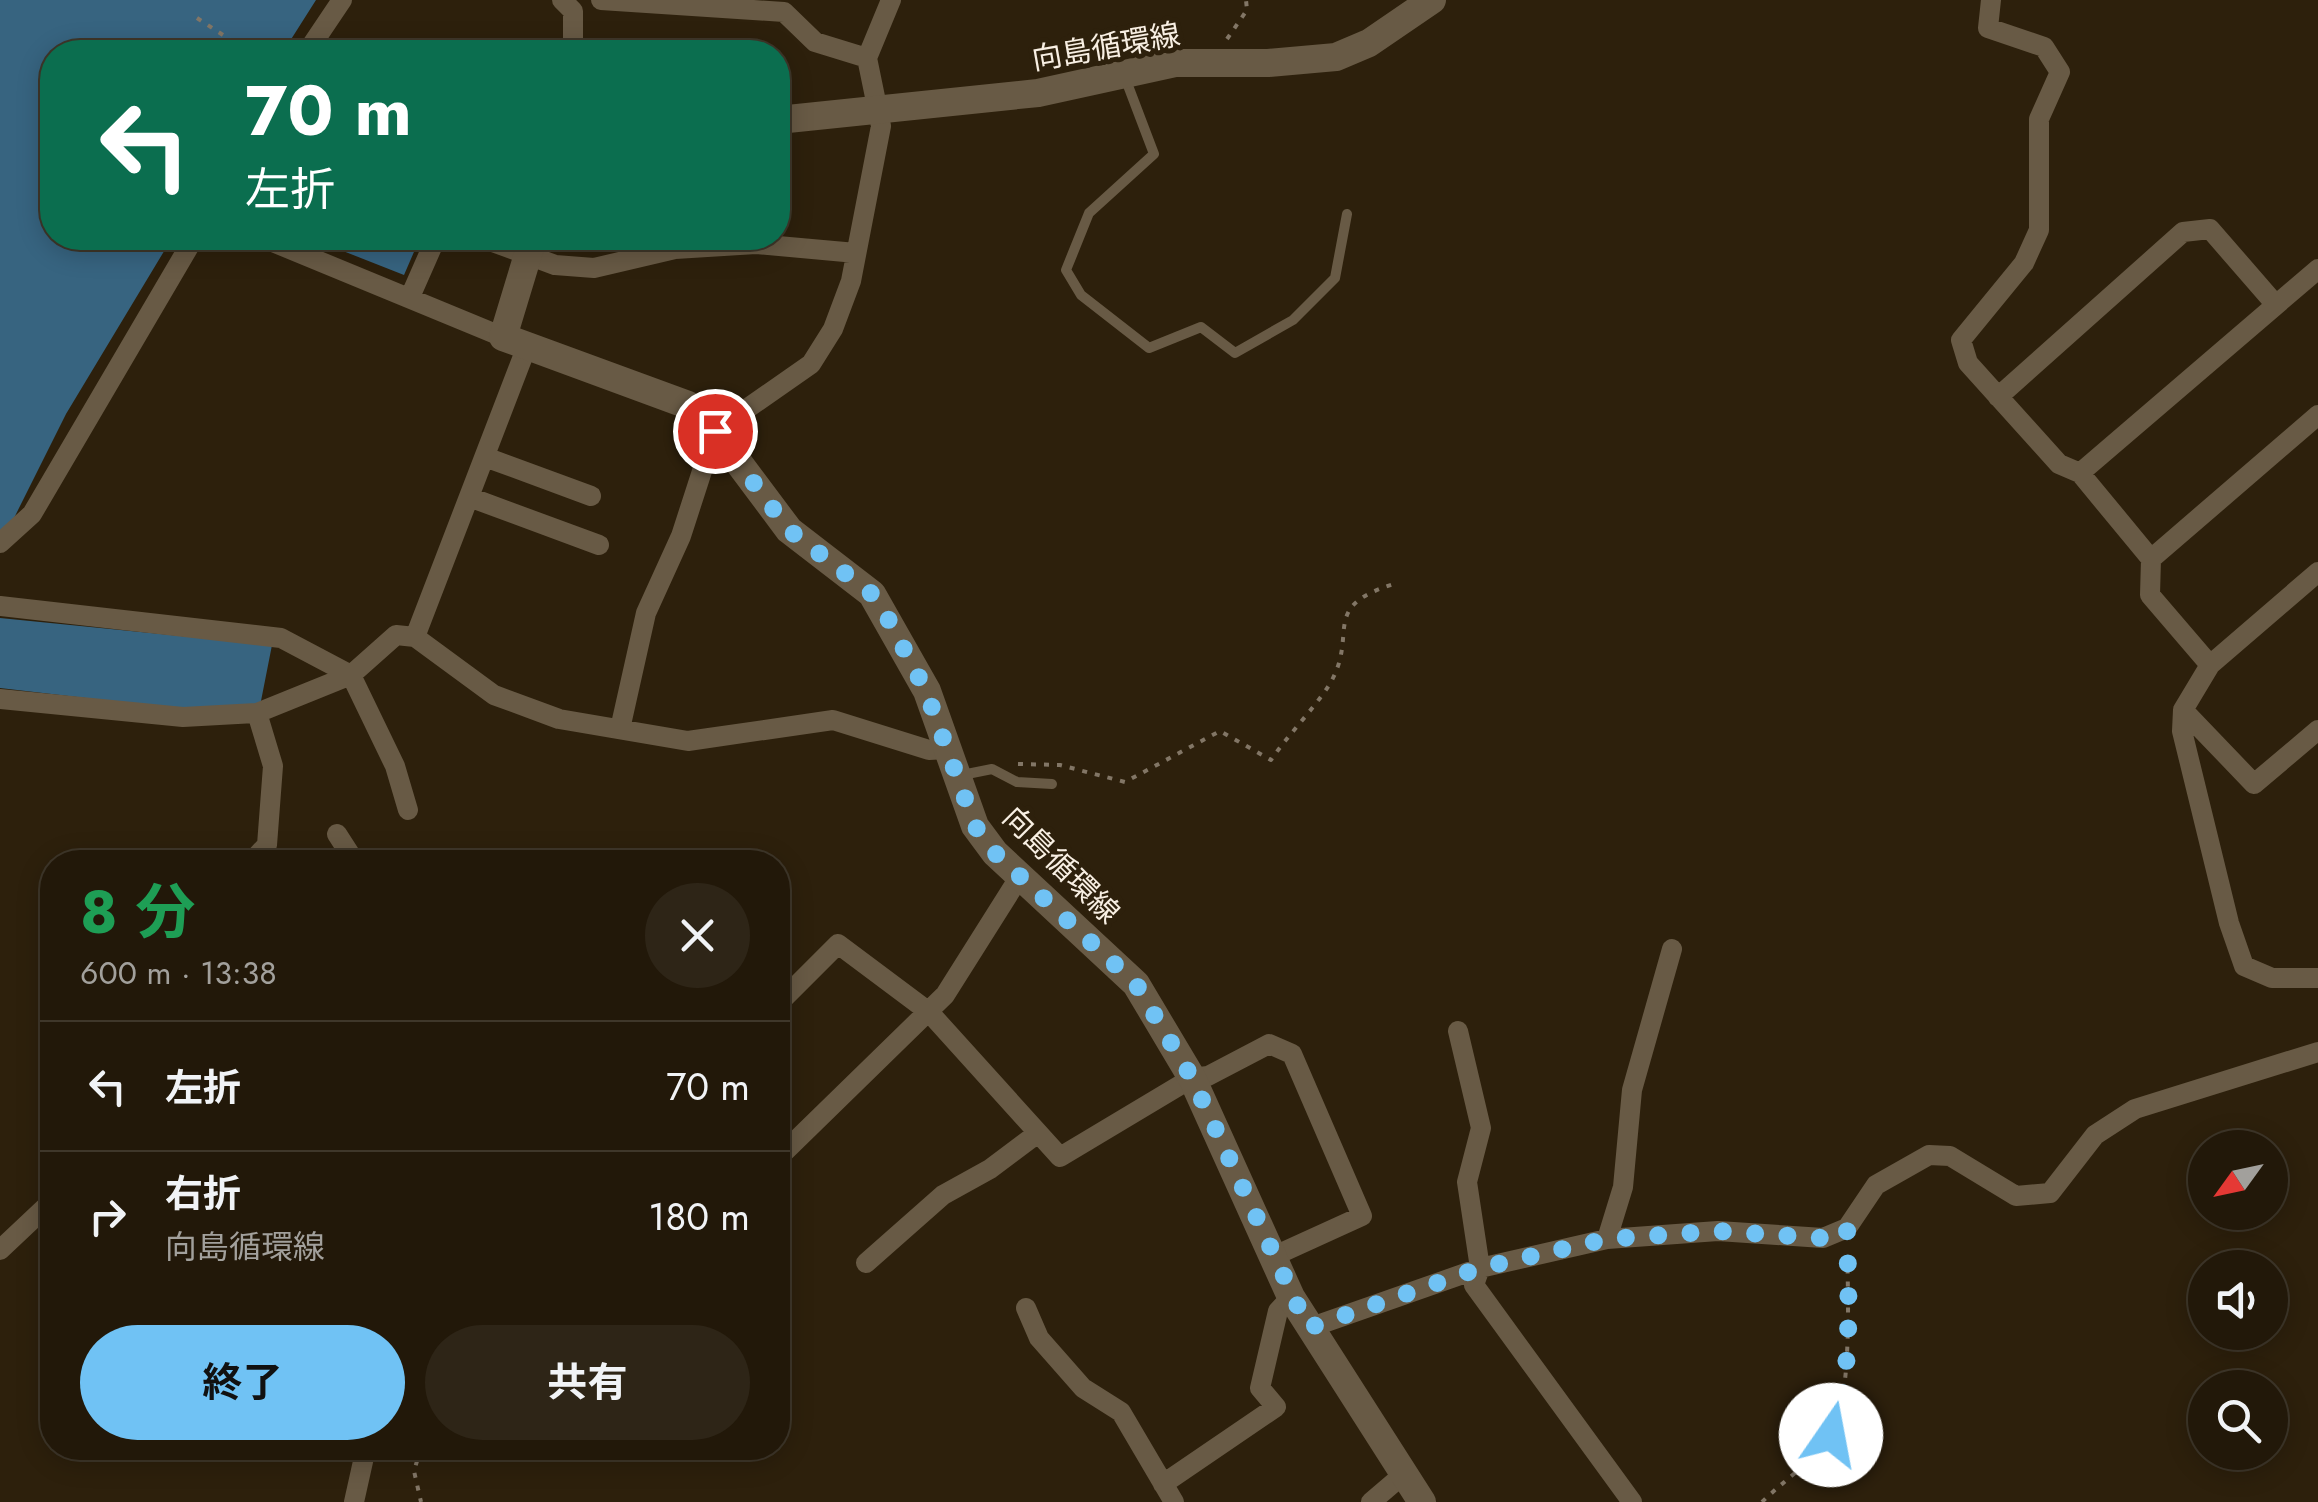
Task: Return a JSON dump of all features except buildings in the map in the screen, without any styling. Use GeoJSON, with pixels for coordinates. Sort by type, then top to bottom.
{"type":"FeatureCollection","features":[{"type":"Feature","properties":{"kind":"main road","name":"向島循環線"},"geometry":{"type":"LineString","coordinates":[[790,119],[1038,93],[1175,62],[1268,63],[1336,57],[1369,44],[1432,0]]}},
{"type":"Feature","properties":{"kind":"main road"},"geometry":{"type":"LineString","coordinates":[[515,342],[530,250]]}},
{"type":"Feature","properties":{"kind":"main road","name":"向島循環線"},"geometry":{"type":"LineString","coordinates":[[515,342],[688,405],[715,431],[789,530],[872,594],[926,691],[954,777],[975,826],[1020,876],[1136,984],[1192,1078],[1291,1298],[1422,1502]]}},
{"type":"Feature","properties":{"kind":"street"},"geometry":{"type":"LineString","coordinates":[[315,40],[342,0]]}},
{"type":"Feature","properties":{"kind":"street"},"geometry":{"type":"LineString","coordinates":[[572,40],[568,6],[600,0],[784,12],[815,42],[867,58]]}},
{"type":"Feature","properties":{"kind":"street"},"geometry":{"type":"LineString","coordinates":[[620,729],[646,613],[682,536],[715,431],[810,364],[833,330],[856,254],[881,126],[867,58],[891,0]]}},
{"type":"Feature","properties":{"kind":"street"},"geometry":{"type":"LineString","coordinates":[[1990,0],[1988,28],[2044,47],[2060,72],[2039,119],[2040,230],[2024,264],[1961,340],[1968,363],[2059,464],[2080,472],[2151,559],[2150,595],[2210,665]]}},
{"type":"Feature","properties":{"kind":"street"},"geometry":{"type":"LineString","coordinates":[[1998,397],[2182,232],[2210,229],[2276,305]]}},
{"type":"Feature","properties":{"kind":"street"},"geometry":{"type":"LineString","coordinates":[[790,247],[856,254]]}},
{"type":"Feature","properties":{"kind":"street"},"geometry":{"type":"LineString","coordinates":[[0,543],[32,514],[187,250]]}},
{"type":"Feature","properties":{"kind":"street"},"geometry":{"type":"LineString","coordinates":[[292,250],[515,342],[484,457],[415,637]]}},
{"type":"Feature","properties":{"kind":"street"},"geometry":{"type":"LineString","coordinates":[[410,298],[431,250]]}},
{"type":"Feature","properties":{"kind":"street"},"geometry":{"type":"LineString","coordinates":[[534,250],[555,266],[594,268],[671,250]]}},
{"type":"Feature","properties":{"kind":"street"},"geometry":{"type":"LineString","coordinates":[[2080,472],[2318,269]]}},
{"type":"Feature","properties":{"kind":"street"},"geometry":{"type":"LineString","coordinates":[[2151,559],[2318,415]]}},
{"type":"Feature","properties":{"kind":"street"},"geometry":{"type":"LineString","coordinates":[[484,457],[591,496]]}},
{"type":"Feature","properties":{"kind":"street"},"geometry":{"type":"LineString","coordinates":[[469,497],[599,544]]}},
{"type":"Feature","properties":{"kind":"street"},"geometry":{"type":"LineString","coordinates":[[2318,572],[2210,665],[2183,710],[2182,732],[2229,923],[2244,966],[2272,978],[2318,978]]}},
{"type":"Feature","properties":{"kind":"street"},"geometry":{"type":"LineString","coordinates":[[0,606],[280,638],[350,675],[394,766],[408,810]]}},
{"type":"Feature","properties":{"kind":"street"},"geometry":{"type":"LineString","coordinates":[[0,699],[184,717],[257,713],[350,675],[396,635],[415,637],[494,695],[558,719],[688,741],[833,720],[929,750],[946,749]]}},
{"type":"Feature","properties":{"kind":"street"},"geometry":{"type":"LineString","coordinates":[[2183,710],[2254,784],[2318,730]]}},
{"type":"Feature","properties":{"kind":"street"},"geometry":{"type":"LineString","coordinates":[[257,713],[273,766],[267,846],[263,850]]}},
{"type":"Feature","properties":{"kind":"street"},"geometry":{"type":"LineString","coordinates":[[336,834],[346,850]]}},
{"type":"Feature","properties":{"kind":"street"},"geometry":{"type":"LineString","coordinates":[[790,1146],[945,995],[1020,876]]}},
{"type":"Feature","properties":{"kind":"street"},"geometry":{"type":"LineString","coordinates":[[790,992],[838,944],[928,1012],[1060,1157],[1192,1078],[1208,1076],[1269,1044],[1292,1054],[1362,1216],[1272,1257]]}},
{"type":"Feature","properties":{"kind":"street"},"geometry":{"type":"LineString","coordinates":[[1607,1239],[1623,1186],[1632,1090],[1672,949]]}},
{"type":"Feature","properties":{"kind":"street"},"geometry":{"type":"LineString","coordinates":[[1458,1031],[1481,1128],[1467,1182],[1480,1268],[1474,1286],[1632,1502]]}},
{"type":"Feature","properties":{"kind":"street"},"geometry":{"type":"LineString","coordinates":[[1308,1328],[1480,1268],[1607,1239],[1718,1231],[1822,1238],[1847,1228],[1876,1185],[1929,1155],[1950,1156],[2016,1196],[2050,1193],[2095,1135],[2135,1109],[2318,1052]]}},
{"type":"Feature","properties":{"kind":"street"},"geometry":{"type":"LineString","coordinates":[[866,1263],[943,1195],[990,1169],[1038,1133]]}},
{"type":"Feature","properties":{"kind":"street"},"geometry":{"type":"LineString","coordinates":[[0,1250],[40,1214]]}},
{"type":"Feature","properties":{"kind":"street"},"geometry":{"type":"LineString","coordinates":[[1026,1308],[1039,1338],[1082,1388],[1120,1412],[1168,1493],[1276,1407],[1260,1388],[1278,1311],[1291,1298]]}},
{"type":"Feature","properties":{"kind":"street"},"geometry":{"type":"LineString","coordinates":[[354,1502],[363,1460]]}},
{"type":"Feature","properties":{"kind":"street"},"geometry":{"type":"LineString","coordinates":[[1371,1502],[1406,1472]]}},
{"type":"Feature","properties":{"kind":"lane"},"geometry":{"type":"LineString","coordinates":[[1123,74],[1154,154],[1088,213],[1066,270],[1081,295],[1149,348],[1200,327],[1235,353],[1293,320],[1334,278],[1348,214]]}},
{"type":"Feature","properties":{"kind":"lane"},"geometry":{"type":"LineString","coordinates":[[954,777],[992,769],[1017,782],[1052,784]]}},
{"type":"Feature","properties":{"kind":"path"},"geometry":{"type":"LineString","coordinates":[[197,18],[231,40]]}},
{"type":"Feature","properties":{"kind":"path"},"geometry":{"type":"LineString","coordinates":[[1009,764],[1060,765],[1125,782],[1220,731],[1270,760],[1334,678],[1345,618],[1370,592],[1397,584]]}},
{"type":"Feature","properties":{"kind":"path"},"geometry":{"type":"LineString","coordinates":[[1762,1502],[1831,1435],[1839,1415],[1849,1306],[1847,1228]]}},
{"type":"Feature","properties":{"kind":"path"},"geometry":{"type":"LineString","coordinates":[[418,1460],[414,1472],[422,1502]]}},
{"type":"Feature","properties":{"kind":"water"},"geometry":{"type":"Polygon","coordinates":[[[0,0],[316,0],[291,40],[40,40],[40,250],[165,250],[66,414],[13,520],[0,534],[0,0]]]}},
{"type":"Feature","properties":{"kind":"water"},"geometry":{"type":"Polygon","coordinates":[[[340,250],[415,250],[404,275],[340,250]]]}},
{"type":"Feature","properties":{"kind":"water"},"geometry":{"type":"Polygon","coordinates":[[[0,618],[272,645],[260,706],[180,709],[0,688],[0,618]]]}},
{"type":"Feature","properties":{"kind":"route"},"geometry":{"type":"LineString","coordinates":[[715,431],[789,530],[872,594],[884,611],[926,691],[954,777],[975,826],[995,853],[1136,984],[1192,1078],[1308,1328],[1480,1268],[1607,1239],[1718,1231],[1822,1238],[1847,1228],[1849,1306],[1839,1415],[1831,1435]]}}]}
